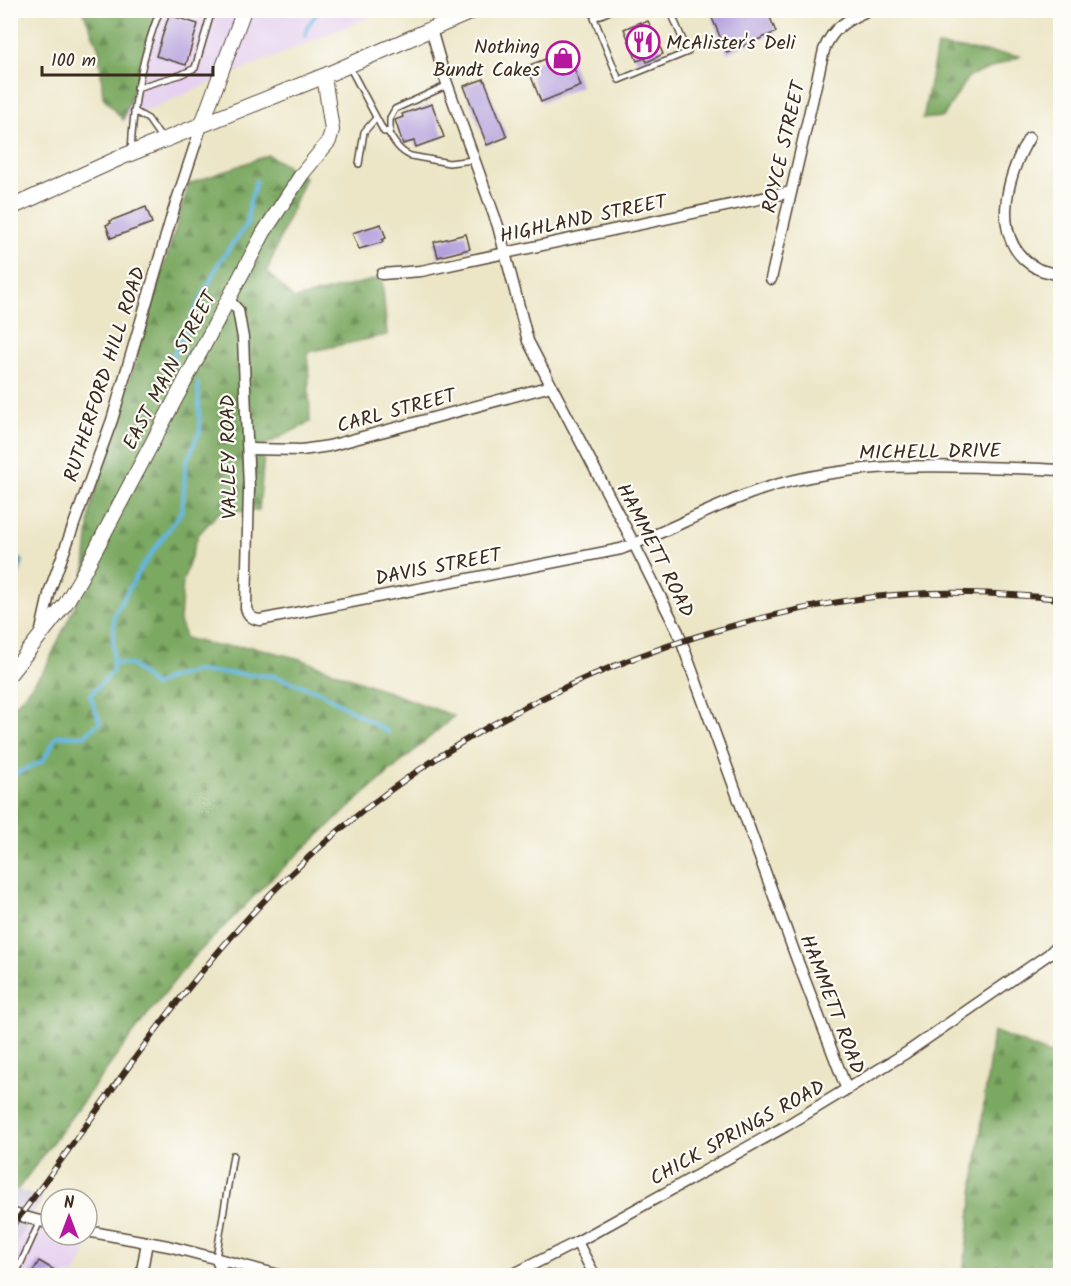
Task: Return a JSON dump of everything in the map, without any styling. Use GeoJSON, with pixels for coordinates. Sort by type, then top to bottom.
{"type":"FeatureCollection","features":[{"type":"Feature","properties":{"kind":"main road"},"geometry":{"type":"LineString","coordinates":[[10,208],[131,153],[324,76],[475,10]]}},
{"type":"Feature","properties":{"kind":"street"},"geometry":{"type":"LineString","coordinates":[[202,124],[244,10]]}},
{"type":"Feature","properties":{"kind":"street","name":"ROYCE STREET"},"geometry":{"type":"LineString","coordinates":[[771,279],[828,40],[840,25],[869,10]]}},
{"type":"Feature","properties":{"kind":"street","name":"HAMMETT ROAD"},"geometry":{"type":"LineString","coordinates":[[431,29],[506,253],[528,341],[678,632],[800,968],[847,1090]]}},
{"type":"Feature","properties":{"kind":"street","name":"EAST MAIN STREET"},"geometry":{"type":"LineString","coordinates":[[10,674],[66,603],[278,209],[329,141],[332,130],[324,76]]}},
{"type":"Feature","properties":{"kind":"street","name":"RUTHERFORD HILL ROAD"},"geometry":{"type":"LineString","coordinates":[[40,635],[50,590],[112,420],[173,212],[202,124]]}},
{"type":"Feature","properties":{"kind":"street"},"geometry":{"type":"LineString","coordinates":[[1029,138],[1015,164],[1007,191],[1006,223],[1021,256],[1038,269],[1060,275]]}},
{"type":"Feature","properties":{"kind":"street","name":"HIGHLAND STREET"},"geometry":{"type":"LineString","coordinates":[[382,274],[421,271],[791,192]]}},
{"type":"Feature","properties":{"kind":"street","name":"VALLEY ROAD"},"geometry":{"type":"LineString","coordinates":[[229,300],[238,310],[243,338],[248,449],[246,608],[250,616]]}},
{"type":"Feature","properties":{"kind":"street","name":"CARL STREET"},"geometry":{"type":"LineString","coordinates":[[248,449],[302,450],[329,446],[551,386]]}},
{"type":"Feature","properties":{"kind":"street","name":"MICHELL DRIVE"},"geometry":{"type":"LineString","coordinates":[[634,544],[723,503],[764,489],[824,474],[914,465],[1060,470]]}},
{"type":"Feature","properties":{"kind":"street","name":"DAVIS STREET"},"geometry":{"type":"LineString","coordinates":[[250,616],[260,620],[609,551],[634,544]]}},
{"type":"Feature","properties":{"kind":"street","name":"CHICK SPRINGS ROAD"},"geometry":{"type":"LineString","coordinates":[[510,1275],[576,1242],[847,1090],[906,1053],[1049,954],[1060,943]]}},
{"type":"Feature","properties":{"kind":"street"},"geometry":{"type":"LineString","coordinates":[[10,1213],[39,1220]]}},
{"type":"Feature","properties":{"kind":"street"},"geometry":{"type":"LineString","coordinates":[[99,1233],[216,1258],[263,1273],[283,1275]]}},
{"type":"Feature","properties":{"kind":"street"},"geometry":{"type":"LineString","coordinates":[[141,1275],[147,1242]]}},
{"type":"Feature","properties":{"kind":"street"},"geometry":{"type":"LineString","coordinates":[[576,1242],[595,1275]]}},
{"type":"Feature","properties":{"kind":"street"},"geometry":{"type":"LineString","coordinates":[[216,1258],[224,1275]]}},
{"type":"Feature","properties":{"kind":"lane"},"geometry":{"type":"LineString","coordinates":[[131,153],[136,88],[160,10]]}},
{"type":"Feature","properties":{"kind":"lane"},"geometry":{"type":"LineString","coordinates":[[136,88],[180,75],[195,68],[212,10]]}},
{"type":"Feature","properties":{"kind":"lane"},"geometry":{"type":"LineString","coordinates":[[612,10],[594,18],[619,80],[688,52],[670,10]]}},
{"type":"Feature","properties":{"kind":"lane"},"geometry":{"type":"LineString","coordinates":[[348,65],[384,132],[388,132],[405,154],[449,163],[474,159]]}},
{"type":"Feature","properties":{"kind":"lane"},"geometry":{"type":"LineString","coordinates":[[388,132],[390,131],[390,118],[395,109],[448,85]]}},
{"type":"Feature","properties":{"kind":"lane"},"geometry":{"type":"LineString","coordinates":[[134,111],[148,119],[163,140]]}},
{"type":"Feature","properties":{"kind":"lane"},"geometry":{"type":"LineString","coordinates":[[359,164],[364,132],[376,118]]}},
{"type":"Feature","properties":{"kind":"lane"},"geometry":{"type":"LineString","coordinates":[[216,1258],[233,1155]]}},
{"type":"Feature","properties":{"kind":"lane"},"geometry":{"type":"LineString","coordinates":[[15,1275],[39,1234]]}},
{"type":"Feature","properties":{"kind":"shaded area"},"geometry":{"type":"Polygon","coordinates":[[[161,11],[384,11],[123,120],[161,11]]]}},
{"type":"Feature","properties":{"kind":"shaded area"},"geometry":{"type":"Polygon","coordinates":[[[17,1190],[39,1197],[39,1205],[11,1252],[11,1198],[17,1190]]]}},
{"type":"Feature","properties":{"kind":"shaded area"},"geometry":{"type":"Polygon","coordinates":[[[26,1228],[39,1230],[39,1247],[89,1247],[75,1275],[11,1275],[10,1252],[26,1228]]]}},
{"type":"Feature","properties":{"kind":"green space"},"geometry":{"type":"Polygon","coordinates":[[[83,11],[161,11],[123,120],[103,97],[99,49],[83,11]]]}},
{"type":"Feature","properties":{"kind":"green space"},"geometry":{"type":"Polygon","coordinates":[[[937,46],[1021,56],[968,77],[943,117],[923,119],[937,46]]]}},
{"type":"Feature","properties":{"kind":"green space"},"geometry":{"type":"Polygon","coordinates":[[[268,155],[305,177],[267,271],[294,299],[382,278],[387,335],[308,352],[310,422],[265,445],[259,510],[218,513],[198,535],[183,581],[180,621],[185,638],[216,646],[254,647],[300,659],[454,716],[272,878],[192,959],[144,1019],[17,1190],[10,1187],[10,712],[45,669],[83,588],[91,506],[189,184],[268,155]]]}},
{"type":"Feature","properties":{"kind":"green space"},"geometry":{"type":"Polygon","coordinates":[[[993,1031],[1060,1058],[1060,1275],[963,1275],[993,1031]]]}},
{"type":"Feature","properties":{"kind":"water"},"geometry":{"type":"Polygon","coordinates":[[[10,555],[23,561],[14,591],[11,592],[10,555]]]}},
{"type":"Feature","properties":{"kind":"building"},"geometry":{"type":"Polygon","coordinates":[[[731,10],[767,10],[776,32],[727,53],[712,18],[731,10]]]}},
{"type":"Feature","properties":{"kind":"building"},"geometry":{"type":"Polygon","coordinates":[[[169,15],[198,24],[186,65],[156,56],[169,15]]]}},
{"type":"Feature","properties":{"kind":"building","name":"McAlister's Deli"},"geometry":{"type":"Polygon","coordinates":[[[648,21],[663,54],[647,62],[645,58],[637,61],[624,29],[648,21]]]}},
{"type":"Feature","properties":{"kind":"building"},"geometry":{"type":"Polygon","coordinates":[[[567,51],[581,86],[541,102],[527,66],[567,51]]]}},
{"type":"Feature","properties":{"kind":"building"},"geometry":{"type":"Polygon","coordinates":[[[484,79],[507,137],[487,145],[464,86],[484,79]]]}},
{"type":"Feature","properties":{"kind":"building"},"geometry":{"type":"Polygon","coordinates":[[[432,104],[444,137],[416,147],[414,141],[403,144],[395,120],[403,117],[402,114],[432,104]]]}},
{"type":"Feature","properties":{"kind":"building"},"geometry":{"type":"Polygon","coordinates":[[[146,207],[152,223],[111,238],[106,225],[111,223],[110,221],[146,207]]]}},
{"type":"Feature","properties":{"kind":"building"},"geometry":{"type":"Polygon","coordinates":[[[381,224],[386,238],[382,240],[383,242],[359,249],[352,233],[381,224]]]}},
{"type":"Feature","properties":{"kind":"building"},"geometry":{"type":"Polygon","coordinates":[[[466,234],[470,249],[438,257],[434,242],[466,234]]]}},
{"type":"Feature","properties":{"kind":"building"},"geometry":{"type":"Polygon","coordinates":[[[39,1261],[63,1275],[31,1275],[39,1261]]]}},
{"type":"Feature","properties":{"kind":"waterway"},"geometry":{"type":"LineString","coordinates":[[305,36],[307,27],[319,10]]}},
{"type":"Feature","properties":{"kind":"waterway"},"geometry":{"type":"LineString","coordinates":[[177,365],[172,357],[220,261],[247,224],[256,181]]}},
{"type":"Feature","properties":{"kind":"waterway"},"geometry":{"type":"LineString","coordinates":[[10,776],[43,761],[57,736],[84,736],[100,722],[90,695],[113,671],[114,615],[141,568],[182,511],[186,463],[200,430],[198,384]]}},
{"type":"Feature","properties":{"kind":"waterway"},"geometry":{"type":"LineString","coordinates":[[113,662],[132,665],[154,686],[166,679],[195,671],[273,676],[320,692],[388,732]]}},
{"type":"Feature","properties":{"kind":"railway"},"geometry":{"type":"LineString","coordinates":[[10,1229],[150,1038],[239,928],[289,875],[343,827],[400,783],[461,743],[524,708],[589,677],[656,650],[771,616],[841,602],[911,594],[986,594],[1060,599]]}},
{"type":"Feature","properties":{"kind":"place","name":"McAlister's Deli"},"geometry":{"type":"Point","coordinates":[643,42]}},
{"type":"Feature","properties":{"kind":"place","name":"Nothing Bundt Cakes"},"geometry":{"type":"Point","coordinates":[563,58]}}]}
